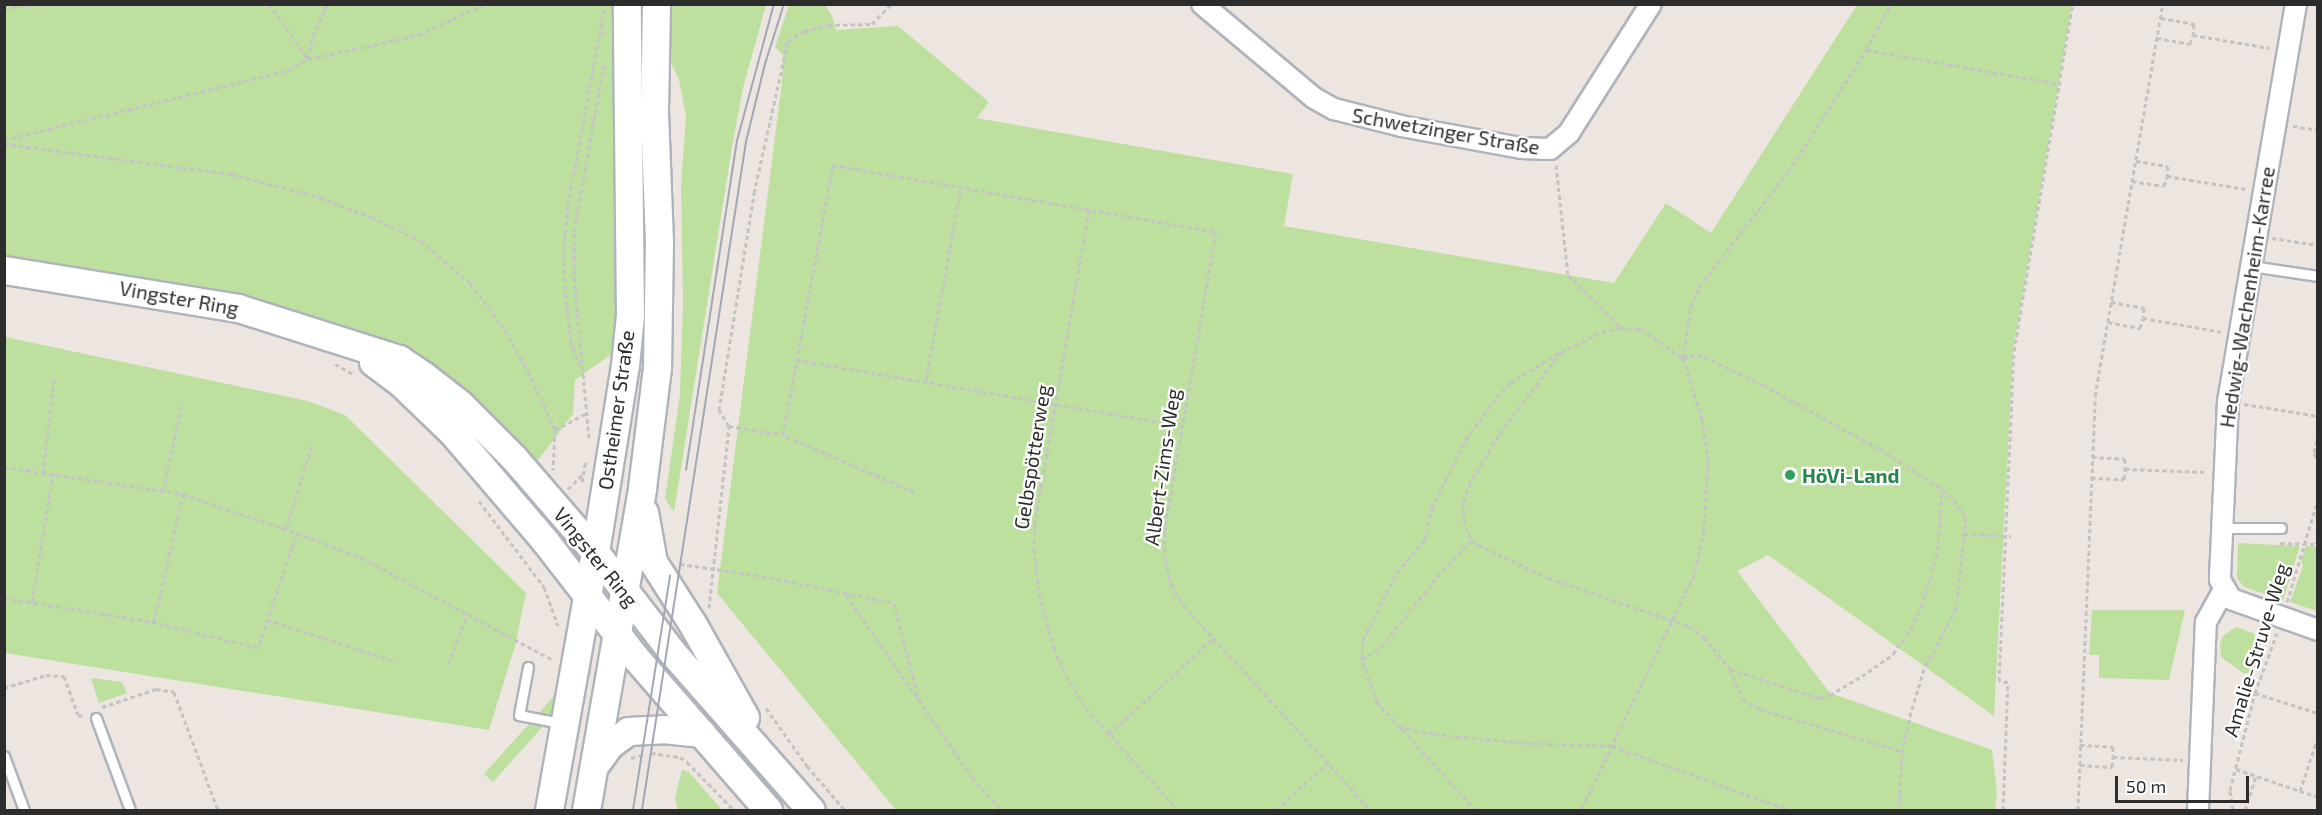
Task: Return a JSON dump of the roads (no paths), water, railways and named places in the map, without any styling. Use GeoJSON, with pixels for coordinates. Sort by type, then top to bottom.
{"type":"FeatureCollection","features":[{"type":"Feature","properties":{"kind":"main road","name":"Ostheimer Straße"},"geometry":{"type":"LineString","coordinates":[[549,810],[595,552],[625,365],[630,315],[627,4]]}},
{"type":"Feature","properties":{"kind":"main road","name":"Ostheimer Straße"},"geometry":{"type":"LineString","coordinates":[[586,810],[642,488],[657,368],[659,242],[654,110],[656,4]]}},
{"type":"Feature","properties":{"kind":"main road","name":"Vingster Ring"},"geometry":{"type":"LineString","coordinates":[[4,270],[238,308],[341,352],[401,383],[453,432],[545,541],[615,633],[768,810]]}},
{"type":"Feature","properties":{"kind":"main road","name":"Vingster Ring"},"geometry":{"type":"LineString","coordinates":[[341,352],[399,359],[460,404],[514,458],[595,552],[672,652],[811,810]]}},
{"type":"Feature","properties":{"kind":"main road"},"geometry":{"type":"LineString","coordinates":[[642,488],[646,535],[653,562],[692,623],[772,765]]}},
{"type":"Feature","properties":{"kind":"main road"},"geometry":{"type":"LineString","coordinates":[[593,767],[609,745],[628,730],[663,729],[702,733]]}},
{"type":"Feature","properties":{"kind":"street","name":"Schwetzinger Straße"},"geometry":{"type":"LineString","coordinates":[[1202,4],[1314,99],[1334,110],[1368,119],[1521,148],[1550,149],[1569,132],[1646,6]]}},
{"type":"Feature","properties":{"kind":"street","name":"Hedwig-Wachenheim-Karree"},"geometry":{"type":"LineString","coordinates":[[2224,590],[2220,580],[2221,528],[2228,401],[2296,4]]}},
{"type":"Feature","properties":{"kind":"street"},"geometry":{"type":"LineString","coordinates":[[2198,810],[2206,622],[2224,590],[2231,599],[2318,630]]}},
{"type":"Feature","properties":{"kind":"lane"},"geometry":{"type":"LineString","coordinates":[[2251,266],[2318,276]]}},
{"type":"Feature","properties":{"kind":"lane"},"geometry":{"type":"LineString","coordinates":[[2221,528],[2281,528]]}},
{"type":"Feature","properties":{"kind":"lane"},"geometry":{"type":"LineString","coordinates":[[528,667],[519,715],[564,724]]}},
{"type":"Feature","properties":{"kind":"lane"},"geometry":{"type":"LineString","coordinates":[[96,718],[130,810]]}},
{"type":"Feature","properties":{"kind":"lane"},"geometry":{"type":"LineString","coordinates":[[4,756],[24,810]]}},
{"type":"Feature","properties":{"kind":"tram line"},"geometry":{"type":"LineString","coordinates":[[686,470],[737,141],[774,4]]}},
{"type":"Feature","properties":{"kind":"tram line"},"geometry":{"type":"LineString","coordinates":[[642,810],[746,142],[765,64],[784,4]]}},
{"type":"Feature","properties":{"kind":"tram line"},"geometry":{"type":"LineString","coordinates":[[633,810],[670,576]]}},
{"type":"Feature","properties":{"kind":"place","name":"HöVi-Land"},"geometry":{"type":"Point","coordinates":[1790,475]}}]}
